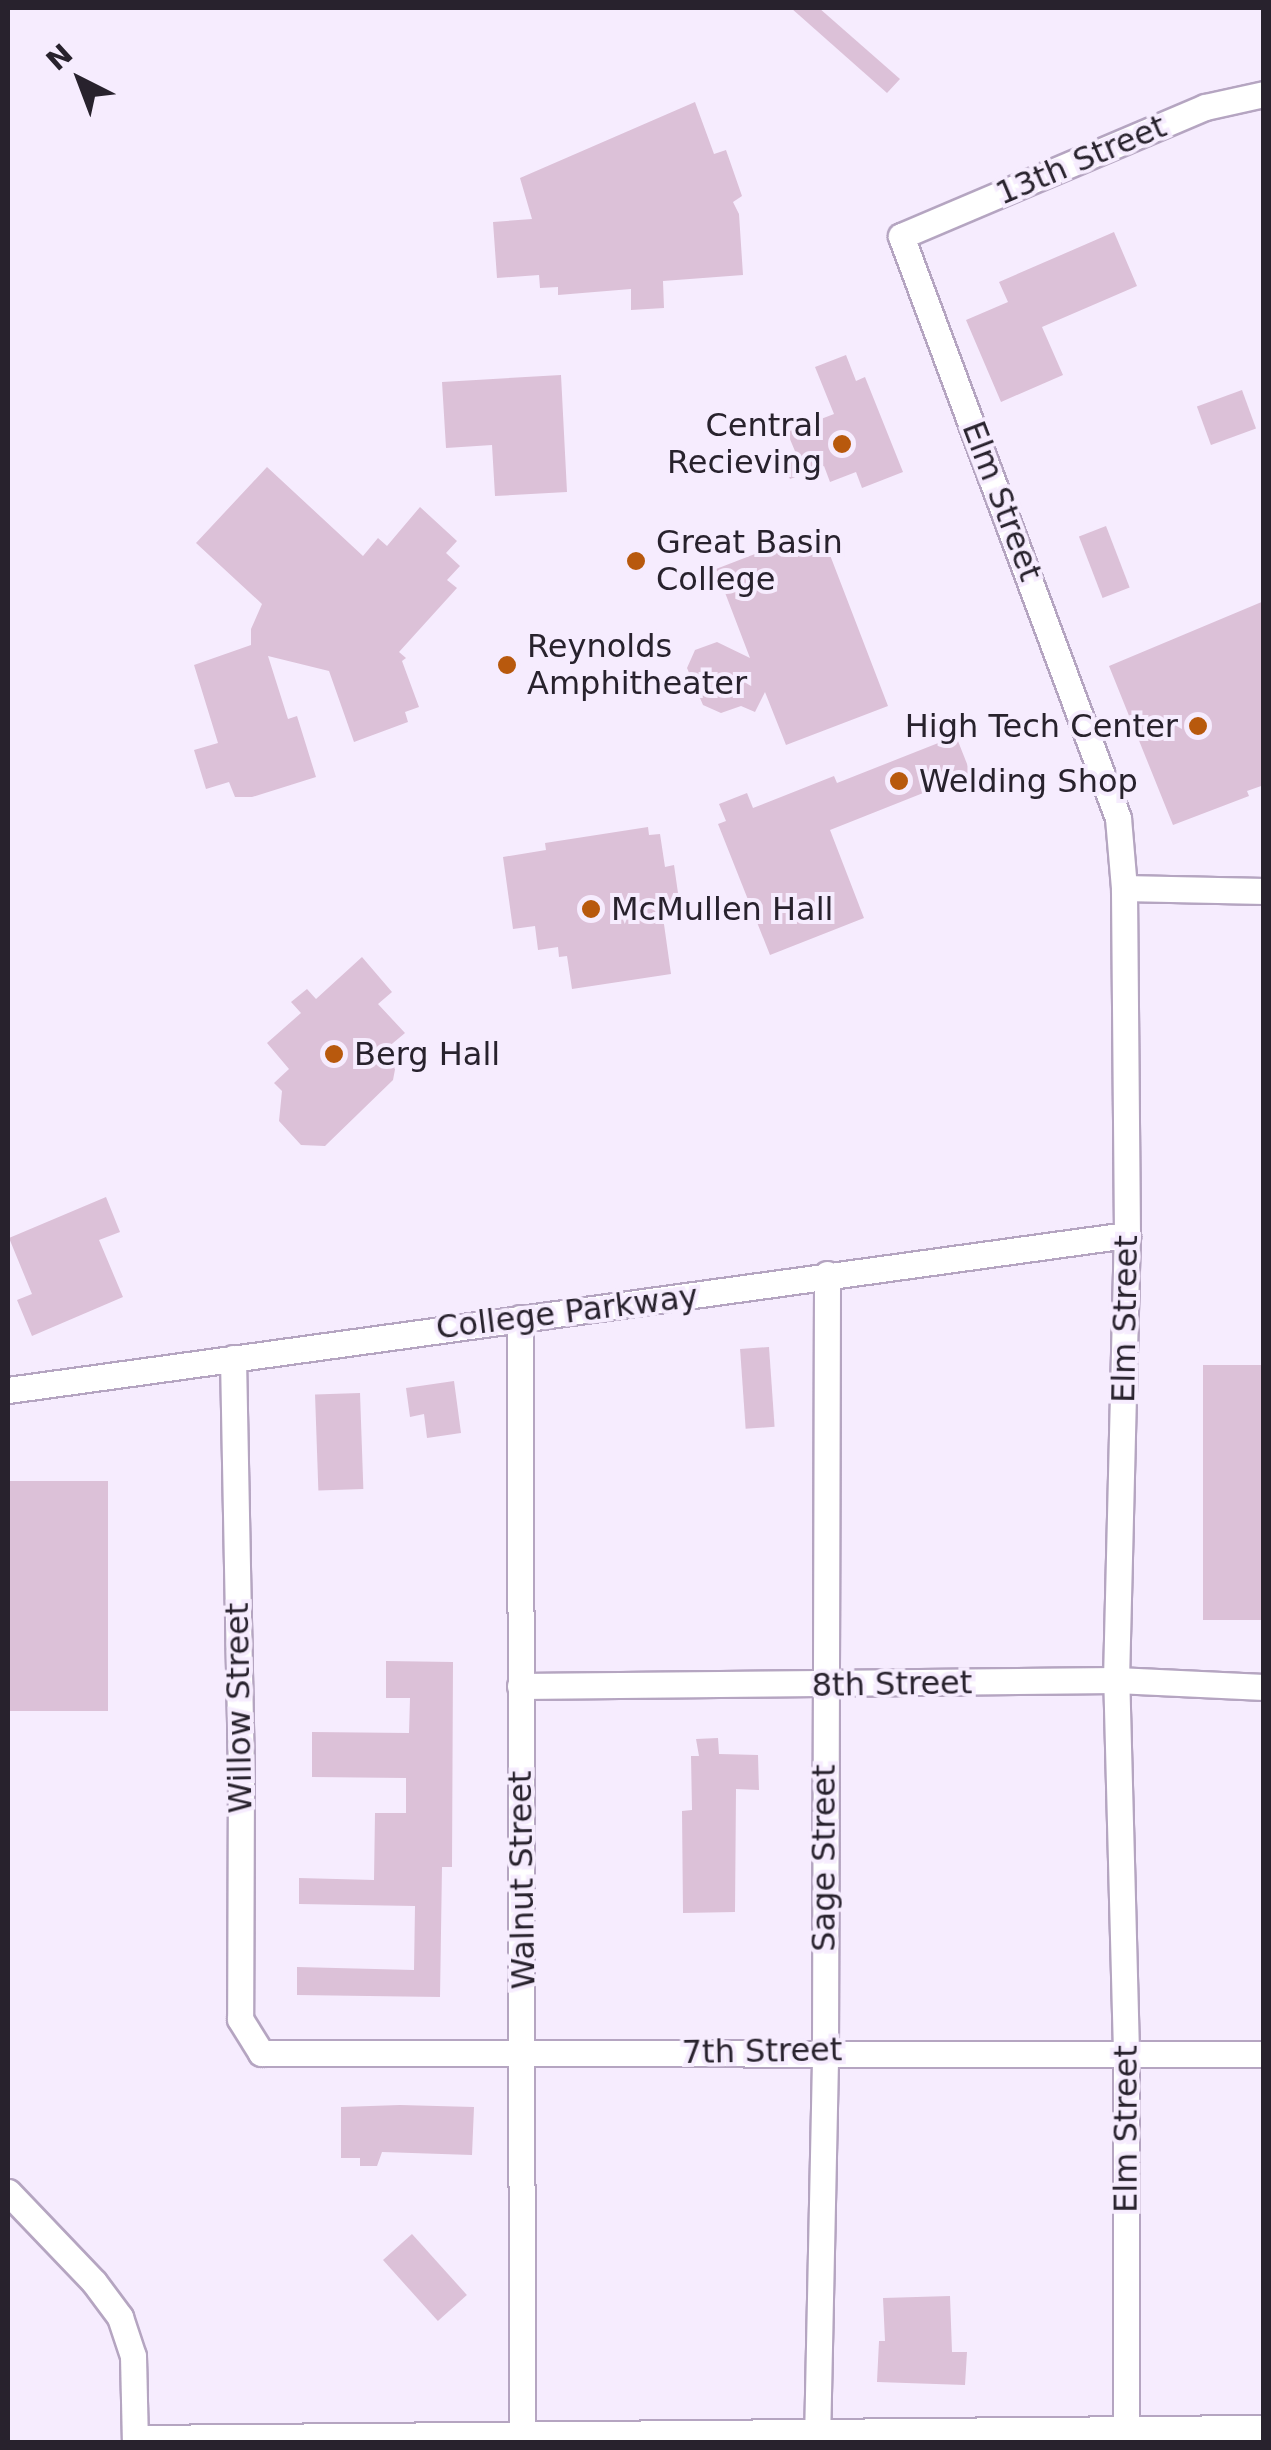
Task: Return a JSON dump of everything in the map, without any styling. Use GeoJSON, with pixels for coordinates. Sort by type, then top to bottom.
{"type":"FeatureCollection","features":[{"type":"Feature","properties":{"kind":"street","name":"13th Street"},"geometry":{"type":"LineString","coordinates":[[901,236],[1204,108],[1264,94]]}},
{"type":"Feature","properties":{"kind":"street","name":"Elm Street"},"geometry":{"type":"LineString","coordinates":[[901,236],[1118,818],[1124,888],[1127,1235],[1116,1680],[1126,2052],[1126,2435]]}},
{"type":"Feature","properties":{"kind":"street"},"geometry":{"type":"LineString","coordinates":[[1124,888],[1264,891]]}},
{"type":"Feature","properties":{"kind":"street","name":"College Parkway"},"geometry":{"type":"LineString","coordinates":[[8,1390],[1127,1235]]}},
{"type":"Feature","properties":{"kind":"street","name":"Sage Street"},"geometry":{"type":"LineString","coordinates":[[817,2437],[824,2050],[827,1274]]}},
{"type":"Feature","properties":{"kind":"street","name":"Walnut Street"},"geometry":{"type":"LineString","coordinates":[[520,1318],[522,2439]]}},
{"type":"Feature","properties":{"kind":"street","name":"Willow Street"},"geometry":{"type":"LineString","coordinates":[[232,1358],[241,1772],[240,2019],[261,2052]]}},
{"type":"Feature","properties":{"kind":"street","name":"8th Street"},"geometry":{"type":"LineString","coordinates":[[520,1686],[1116,1680],[1264,1687]]}},
{"type":"Feature","properties":{"kind":"street","name":"7th Street"},"geometry":{"type":"LineString","coordinates":[[261,2052],[824,2050],[1264,2054]]}},
{"type":"Feature","properties":{"kind":"street"},"geometry":{"type":"LineString","coordinates":[[8,2192],[94,2282],[120,2317],[133,2356],[135,2440],[1126,2435],[1264,2428]]}},
{"type":"Feature","properties":{"kind":"building"},"geometry":{"type":"Polygon","coordinates":[[[791,8],[819,8],[900,79],[887,93],[791,8]]]}},
{"type":"Feature","properties":{"kind":"building"},"geometry":{"type":"Polygon","coordinates":[[[695,102],[714,154],[726,150],[742,196],[733,202],[739,214],[743,275],[663,281],[664,308],[631,310],[631,289],[558,295],[558,287],[540,288],[539,275],[497,278],[493,222],[532,219],[520,178],[695,102]]]}},
{"type":"Feature","properties":{"kind":"building"},"geometry":{"type":"Polygon","coordinates":[[[1114,232],[1137,286],[1042,327],[1063,375],[1001,402],[966,320],[1008,302],[999,282],[1114,232]]]}},
{"type":"Feature","properties":{"kind":"building","name":"Central Recieving"},"geometry":{"type":"Polygon","coordinates":[[[846,355],[856,381],[865,377],[903,472],[862,488],[856,472],[830,482],[824,466],[790,479],[783,461],[797,456],[787,432],[834,414],[815,367],[846,355]]]}},
{"type":"Feature","properties":{"kind":"building"},"geometry":{"type":"Polygon","coordinates":[[[561,375],[567,492],[495,496],[492,445],[446,448],[442,382],[561,375]]]}},
{"type":"Feature","properties":{"kind":"building"},"geometry":{"type":"Polygon","coordinates":[[[1242,390],[1256,429],[1211,445],[1197,406],[1242,390]]]}},
{"type":"Feature","properties":{"kind":"building"},"geometry":{"type":"Polygon","coordinates":[[[267,467],[363,556],[378,538],[387,546],[420,507],[457,541],[446,553],[460,566],[447,580],[457,588],[399,652],[406,658],[402,661],[419,707],[405,712],[408,722],[354,742],[329,671],[268,656],[288,719],[297,716],[316,777],[252,797],[235,797],[229,782],[206,789],[194,750],[218,743],[194,665],[251,645],[251,629],[262,604],[196,543],[267,467]]]}},
{"type":"Feature","properties":{"kind":"building"},"geometry":{"type":"Polygon","coordinates":[[[1106,526],[1130,588],[1103,598],[1079,536],[1106,526]]]}},
{"type":"Feature","properties":{"kind":"building"},"geometry":{"type":"Polygon","coordinates":[[[820,529],[888,706],[786,745],[765,692],[755,712],[741,706],[721,713],[703,705],[687,668],[695,650],[717,642],[750,658],[716,569],[820,529]]]}},
{"type":"Feature","properties":{"kind":"building","name":"High Tech Center"},"geometry":{"type":"Polygon","coordinates":[[[1264,601],[1264,785],[1247,791],[1249,796],[1173,825],[1109,666],[1264,601]]]}},
{"type":"Feature","properties":{"kind":"building"},"geometry":{"type":"Polygon","coordinates":[[[956,736],[971,774],[830,830],[864,918],[770,955],[718,824],[726,821],[719,804],[747,793],[753,808],[834,776],[837,783],[956,736]]]}},
{"type":"Feature","properties":{"kind":"building","name":"McMullen Hall"},"geometry":{"type":"Polygon","coordinates":[[[648,827],[649,835],[660,834],[665,867],[674,865],[680,907],[662,910],[671,974],[572,989],[567,956],[559,957],[558,947],[538,950],[535,926],[513,929],[503,857],[546,850],[545,843],[648,827]]]}},
{"type":"Feature","properties":{"kind":"building","name":"Berg Hall"},"geometry":{"type":"Polygon","coordinates":[[[362,957],[392,992],[378,1004],[405,1033],[387,1048],[397,1059],[393,1080],[325,1146],[301,1145],[279,1121],[282,1091],[274,1083],[289,1069],[267,1043],[301,1013],[291,1002],[307,989],[316,999],[362,957]]]}},
{"type":"Feature","properties":{"kind":"building"},"geometry":{"type":"Polygon","coordinates":[[[106,1197],[120,1232],[99,1240],[123,1297],[32,1336],[17,1300],[32,1294],[9,1238],[106,1197]]]}},
{"type":"Feature","properties":{"kind":"building"},"geometry":{"type":"Polygon","coordinates":[[[769,1347],[775,1427],[746,1429],[740,1349],[769,1347]]]}},
{"type":"Feature","properties":{"kind":"building"},"geometry":{"type":"Polygon","coordinates":[[[1203,1365],[1264,1365],[1264,1620],[1203,1620],[1203,1365]]]}},
{"type":"Feature","properties":{"kind":"building"},"geometry":{"type":"Polygon","coordinates":[[[454,1381],[461,1433],[427,1438],[424,1414],[410,1417],[406,1388],[454,1381]]]}},
{"type":"Feature","properties":{"kind":"building"},"geometry":{"type":"Polygon","coordinates":[[[360,1393],[363,1489],[318,1491],[315,1395],[360,1393]]]}},
{"type":"Feature","properties":{"kind":"building"},"geometry":{"type":"Polygon","coordinates":[[[8,1481],[108,1481],[108,1711],[8,1711],[8,1481]]]}},
{"type":"Feature","properties":{"kind":"building"},"geometry":{"type":"Polygon","coordinates":[[[386,1661],[453,1662],[452,1867],[442,1867],[440,1997],[297,1995],[297,1967],[414,1970],[415,1906],[299,1904],[299,1878],[374,1880],[375,1813],[406,1813],[406,1778],[312,1777],[312,1732],[409,1733],[410,1698],[386,1698],[386,1661]]]}},
{"type":"Feature","properties":{"kind":"building"},"geometry":{"type":"Polygon","coordinates":[[[718,1738],[719,1754],[758,1755],[759,1790],[736,1789],[735,1912],[683,1913],[682,1811],[692,1810],[691,1756],[699,1756],[696,1739],[718,1738]]]}},
{"type":"Feature","properties":{"kind":"building"},"geometry":{"type":"Polygon","coordinates":[[[341,2107],[474,2107],[472,2155],[382,2152],[377,2166],[360,2166],[360,2158],[341,2158],[341,2107]]]}},
{"type":"Feature","properties":{"kind":"building"},"geometry":{"type":"Polygon","coordinates":[[[412,2234],[467,2295],[438,2321],[383,2260],[412,2234]]]}},
{"type":"Feature","properties":{"kind":"building"},"geometry":{"type":"Polygon","coordinates":[[[950,2296],[952,2352],[967,2352],[965,2385],[877,2382],[879,2341],[885,2341],[883,2298],[950,2296]]]}},
{"type":"Feature","properties":{"kind":"place","name":"Central Recieving"},"geometry":{"type":"Point","coordinates":[842,444]}},
{"type":"Feature","properties":{"kind":"place","name":"Great Basin College"},"geometry":{"type":"Point","coordinates":[636,561]}},
{"type":"Feature","properties":{"kind":"place","name":"Reynolds Amphitheater"},"geometry":{"type":"Point","coordinates":[507,665]}},
{"type":"Feature","properties":{"kind":"place","name":"High Tech Center"},"geometry":{"type":"Point","coordinates":[1198,726]}},
{"type":"Feature","properties":{"kind":"place","name":"Welding Shop"},"geometry":{"type":"Point","coordinates":[899,781]}},
{"type":"Feature","properties":{"kind":"place","name":"McMullen Hall"},"geometry":{"type":"Point","coordinates":[591,909]}},
{"type":"Feature","properties":{"kind":"place","name":"Berg Hall"},"geometry":{"type":"Point","coordinates":[334,1054]}}]}
